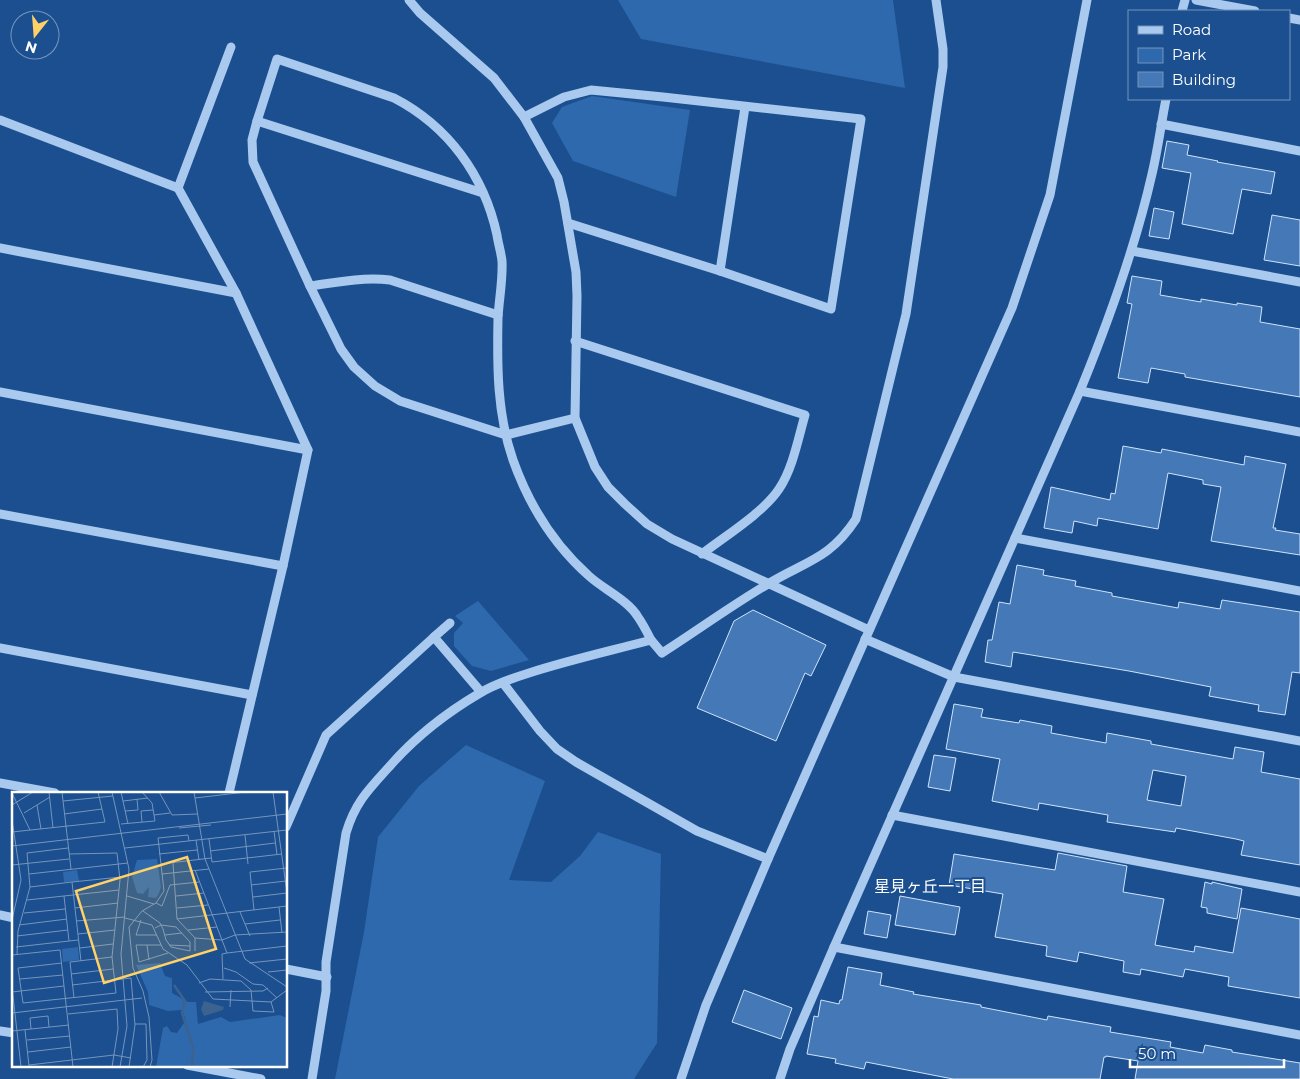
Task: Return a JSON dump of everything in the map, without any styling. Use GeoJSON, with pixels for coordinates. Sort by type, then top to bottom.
{"type":"FeatureCollection","features":[{"type":"Feature","properties":{"kind":"street"},"geometry":{"type":"LineString","coordinates":[[409,0],[420,13],[494,78],[524,117],[558,178],[576,272],[575,418],[595,467],[608,486],[647,524],[672,539],[869,630]]}},
{"type":"Feature","properties":{"kind":"street"},"geometry":{"type":"LineString","coordinates":[[575,418],[506,434],[400,401],[375,386],[354,367],[342,349],[310,286],[253,162],[252,140],[256,121],[277,59],[394,98],[409,106],[447,136],[470,166],[492,212],[502,260],[498,315],[499,392],[500,409],[506,434],[512,459],[524,487],[549,534],[590,577],[638,615],[651,640],[662,653],[769,583],[810,563],[832,548],[846,534],[856,519],[906,314],[943,67],[943,49],[936,0]]}},
{"type":"Feature","properties":{"kind":"street"},"geometry":{"type":"LineString","coordinates":[[681,1079],[706,1005],[768,859],[1012,308],[1050,195],[1087,0]]}},
{"type":"Feature","properties":{"kind":"street"},"geometry":{"type":"LineString","coordinates":[[1196,0],[1250,10]]}},
{"type":"Feature","properties":{"kind":"street"},"geometry":{"type":"LineString","coordinates":[[178,188],[230,47]]}},
{"type":"Feature","properties":{"kind":"street"},"geometry":{"type":"LineString","coordinates":[[524,117],[564,97],[592,90],[862,119],[832,309],[568,223]]}},
{"type":"Feature","properties":{"kind":"street"},"geometry":{"type":"LineString","coordinates":[[780,1079],[790,1049],[834,947],[1080,391],[1108,322],[1132,251],[1152,172],[1166,100]]}},
{"type":"Feature","properties":{"kind":"street"},"geometry":{"type":"LineString","coordinates":[[720,271],[745,107]]}},
{"type":"Feature","properties":{"kind":"street"},"geometry":{"type":"LineString","coordinates":[[0,120],[178,188],[236,293],[308,450],[283,566],[229,792]]}},
{"type":"Feature","properties":{"kind":"street"},"geometry":{"type":"LineString","coordinates":[[256,121],[483,194]]}},
{"type":"Feature","properties":{"kind":"street"},"geometry":{"type":"LineString","coordinates":[[1161,124],[1300,151]]}},
{"type":"Feature","properties":{"kind":"street"},"geometry":{"type":"LineString","coordinates":[[0,248],[236,293]]}},
{"type":"Feature","properties":{"kind":"street"},"geometry":{"type":"LineString","coordinates":[[1132,251],[1300,282]]}},
{"type":"Feature","properties":{"kind":"street"},"geometry":{"type":"LineString","coordinates":[[310,286],[373,278],[390,280],[498,315]]}},
{"type":"Feature","properties":{"kind":"street"},"geometry":{"type":"LineString","coordinates":[[575,341],[805,415],[780,488],[769,501],[702,554]]}},
{"type":"Feature","properties":{"kind":"street"},"geometry":{"type":"LineString","coordinates":[[1080,391],[1300,432]]}},
{"type":"Feature","properties":{"kind":"street"},"geometry":{"type":"LineString","coordinates":[[0,392],[308,450]]}},
{"type":"Feature","properties":{"kind":"street"},"geometry":{"type":"LineString","coordinates":[[0,514],[283,566]]}},
{"type":"Feature","properties":{"kind":"street"},"geometry":{"type":"LineString","coordinates":[[1015,538],[1300,591]]}},
{"type":"Feature","properties":{"kind":"street"},"geometry":{"type":"LineString","coordinates":[[288,822],[326,735],[450,623]]}},
{"type":"Feature","properties":{"kind":"street"},"geometry":{"type":"LineString","coordinates":[[434,637],[481,692]]}},
{"type":"Feature","properties":{"kind":"street"},"geometry":{"type":"LineString","coordinates":[[865,639],[954,677],[1300,741]]}},
{"type":"Feature","properties":{"kind":"street"},"geometry":{"type":"LineString","coordinates":[[312,1079],[327,977],[326,962],[346,833],[351,816],[364,794],[401,752],[435,722],[481,692],[549,667],[651,640]]}},
{"type":"Feature","properties":{"kind":"street"},"geometry":{"type":"LineString","coordinates":[[0,648],[252,695]]}},
{"type":"Feature","properties":{"kind":"street"},"geometry":{"type":"LineString","coordinates":[[503,683],[540,731],[557,749],[576,762],[697,831],[768,859]]}},
{"type":"Feature","properties":{"kind":"street"},"geometry":{"type":"LineString","coordinates":[[0,783],[50,792]]}},
{"type":"Feature","properties":{"kind":"street"},"geometry":{"type":"LineString","coordinates":[[892,815],[1300,892]]}},
{"type":"Feature","properties":{"kind":"street"},"geometry":{"type":"LineString","coordinates":[[834,947],[1300,1035]]}},
{"type":"Feature","properties":{"kind":"street"},"geometry":{"type":"LineString","coordinates":[[288,969],[327,977]]}},
{"type":"Feature","properties":{"kind":"street"},"geometry":{"type":"LineString","coordinates":[[192,1066],[261,1079]]}},
{"type":"Feature","properties":{"kind":"green space"},"geometry":{"type":"Polygon","coordinates":[[[618,0],[893,0],[905,88],[641,39],[618,0]]]}},
{"type":"Feature","properties":{"kind":"green space"},"geometry":{"type":"Polygon","coordinates":[[[592,96],[690,110],[676,197],[573,161],[552,123],[562,107],[592,96]]]}},
{"type":"Feature","properties":{"kind":"green space"},"geometry":{"type":"Polygon","coordinates":[[[478,601],[529,660],[491,671],[472,666],[454,646],[454,633],[463,623],[455,616],[478,601]]]}},
{"type":"Feature","properties":{"kind":"green space"},"geometry":{"type":"Polygon","coordinates":[[[466,745],[545,781],[509,880],[551,882],[580,856],[598,832],[661,854],[657,1043],[634,1079],[335,1079],[364,932],[378,837],[419,786],[466,745]]]}},
{"type":"Feature","properties":{"kind":"building"},"geometry":{"type":"Polygon","coordinates":[[[1167,141],[1189,145],[1187,155],[1275,172],[1271,194],[1242,189],[1233,234],[1182,224],[1191,173],[1162,168],[1167,141]]]}},
{"type":"Feature","properties":{"kind":"building"},"geometry":{"type":"Polygon","coordinates":[[[1154,208],[1174,212],[1169,239],[1149,236],[1154,208]]]}},
{"type":"Feature","properties":{"kind":"building"},"geometry":{"type":"Polygon","coordinates":[[[1272,215],[1300,220],[1300,266],[1264,260],[1272,215]]]}},
{"type":"Feature","properties":{"kind":"building"},"geometry":{"type":"Polygon","coordinates":[[[1132,276],[1162,281],[1160,295],[1201,302],[1201,299],[1262,307],[1260,322],[1300,329],[1300,397],[1185,377],[1185,374],[1151,368],[1148,383],[1118,378],[1132,304],[1127,303],[1132,276]]]}},
{"type":"Feature","properties":{"kind":"building"},"geometry":{"type":"Polygon","coordinates":[[[1123,446],[1161,453],[1162,449],[1244,465],[1245,456],[1286,464],[1273,528],[1276,528],[1275,530],[1300,534],[1300,555],[1211,541],[1221,487],[1203,484],[1203,480],[1168,473],[1158,529],[1098,518],[1097,526],[1074,521],[1072,533],[1044,528],[1051,487],[1110,500],[1111,493],[1115,494],[1123,446]]]}},
{"type":"Feature","properties":{"kind":"building"},"geometry":{"type":"Polygon","coordinates":[[[1017,565],[1044,570],[1043,575],[1076,581],[1075,586],[1112,593],[1112,596],[1178,608],[1179,602],[1220,609],[1222,600],[1300,612],[1300,673],[1292,672],[1285,715],[1258,711],[1259,705],[1209,696],[1211,687],[1129,671],[1013,652],[1011,667],[985,662],[988,640],[992,640],[999,602],[1010,604],[1017,565]]]}},
{"type":"Feature","properties":{"kind":"building"},"geometry":{"type":"Polygon","coordinates":[[[753,610],[826,645],[811,676],[805,673],[776,741],[697,708],[734,621],[753,610]]]}},
{"type":"Feature","properties":{"kind":"building"},"geometry":{"type":"Polygon","coordinates":[[[954,704],[983,709],[981,717],[1019,723],[1020,720],[1052,726],[1051,733],[1106,743],[1107,733],[1151,741],[1151,744],[1233,759],[1235,747],[1264,752],[1261,772],[1300,779],[1300,865],[1241,855],[1244,841],[1236,839],[1176,828],[1175,832],[1107,822],[1108,815],[1039,803],[1038,810],[992,801],[1000,759],[946,749],[954,704]],[[1153,770],[1147,800],[1181,806],[1186,776],[1153,770]]]}},
{"type":"Feature","properties":{"kind":"building"},"geometry":{"type":"Polygon","coordinates":[[[934,755],[956,758],[950,791],[928,787],[934,755]]]}},
{"type":"Feature","properties":{"kind":"building"},"geometry":{"type":"Polygon","coordinates":[[[1058,853],[1127,866],[1123,892],[1164,899],[1155,945],[1194,952],[1195,946],[1233,953],[1241,908],[1300,919],[1300,998],[1228,986],[1229,977],[1185,969],[1183,977],[1141,969],[1140,975],[1123,972],[1124,961],[1079,952],[1077,962],[1046,956],[1047,946],[995,937],[1003,894],[949,885],[954,854],[1055,870],[1058,853]]]}},
{"type":"Feature","properties":{"kind":"building"},"geometry":{"type":"Polygon","coordinates":[[[1205,882],[1242,889],[1237,919],[1207,913],[1207,908],[1201,907],[1205,882]]]}},
{"type":"Feature","properties":{"kind":"building"},"geometry":{"type":"Polygon","coordinates":[[[900,896],[960,907],[955,935],[895,925],[900,896]]]}},
{"type":"Feature","properties":{"kind":"building"},"geometry":{"type":"Polygon","coordinates":[[[868,911],[891,915],[887,938],[864,934],[868,911]]]}},
{"type":"Feature","properties":{"kind":"building"},"geometry":{"type":"Polygon","coordinates":[[[848,967],[882,973],[880,985],[914,992],[913,994],[981,1005],[981,1007],[1047,1020],[1048,1016],[1111,1027],[1110,1032],[1171,1042],[1170,1047],[1203,1053],[1205,1045],[1232,1050],[1232,1052],[1300,1063],[1300,1079],[1135,1079],[1138,1061],[1106,1056],[1104,1057],[1100,1079],[953,1079],[866,1062],[864,1069],[835,1063],[836,1059],[807,1054],[814,1016],[818,1017],[821,1000],[839,1004],[840,1000],[842,1000],[848,967]]]}},
{"type":"Feature","properties":{"kind":"building"},"geometry":{"type":"Polygon","coordinates":[[[744,990],[792,1008],[781,1039],[732,1022],[744,990]]]}},
{"type":"Feature","properties":{"kind":"district","name":"星見ヶ丘一丁目"},"geometry":{"type":"Point","coordinates":[930,886]}}]}
